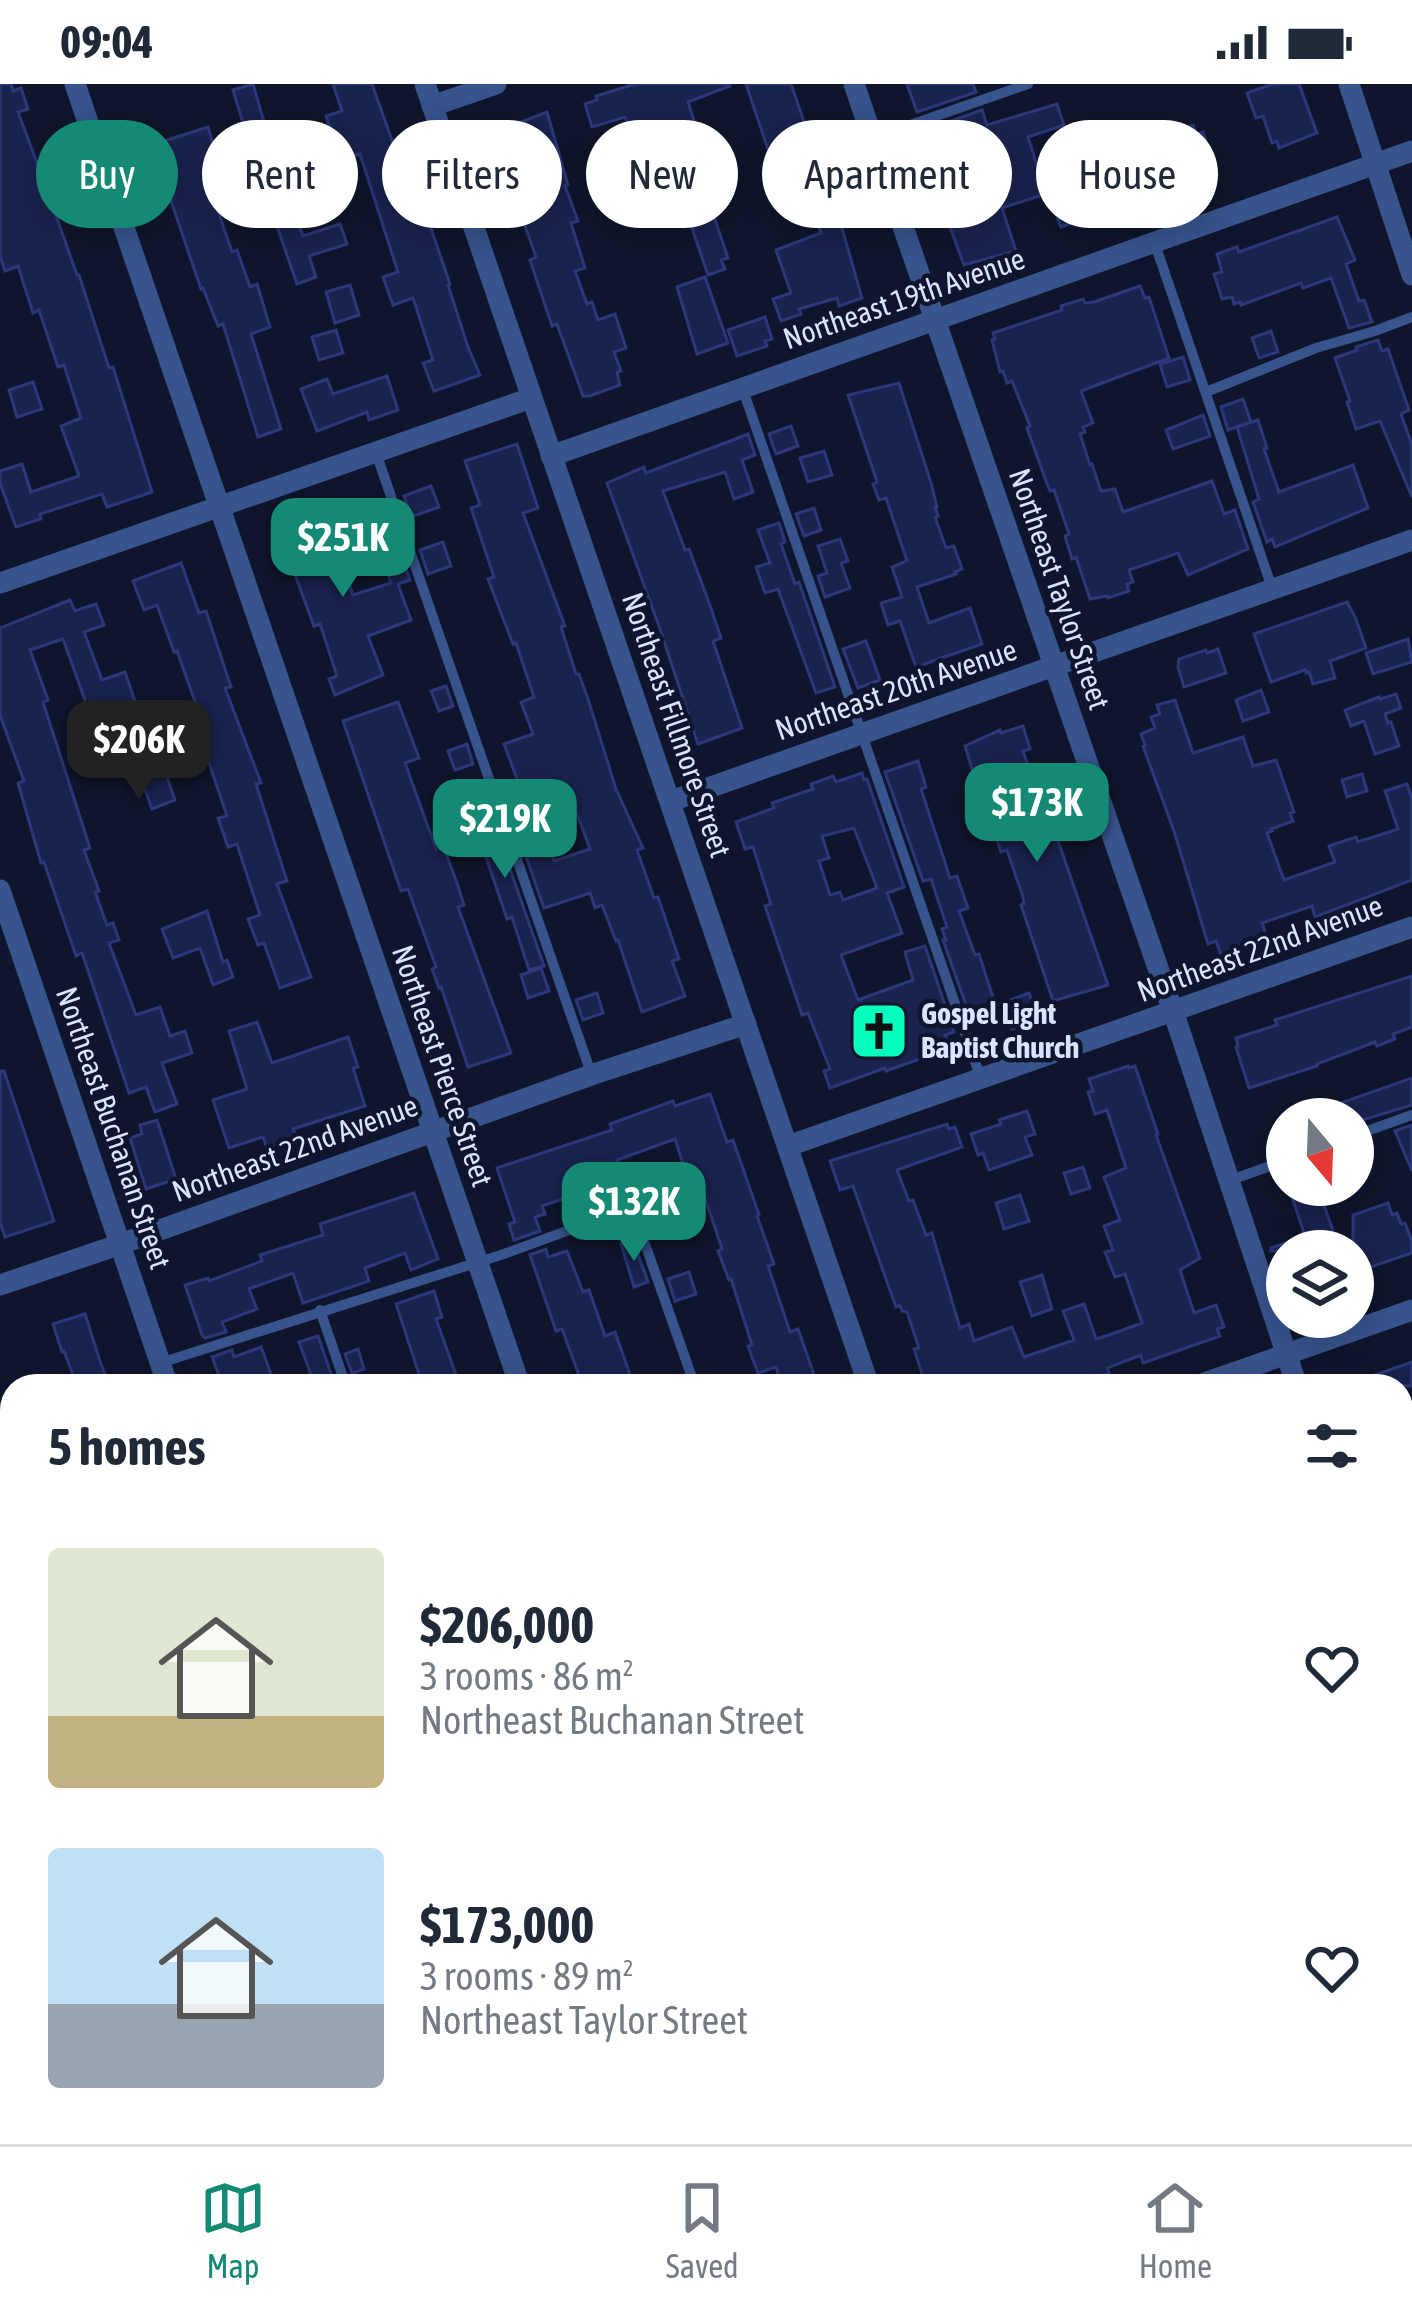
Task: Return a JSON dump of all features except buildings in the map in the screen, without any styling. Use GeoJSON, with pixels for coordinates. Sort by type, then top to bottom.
{"type":"FeatureCollection","features":[{"type":"Feature","properties":{"kind":"street","name":"Northeast Pierce Street"},"geometry":{"type":"LineString","coordinates":[[75,84],[516,1374]]}},
{"type":"Feature","properties":{"kind":"street"},"geometry":{"type":"LineString","coordinates":[[428,95],[496,84]]}},
{"type":"Feature","properties":{"kind":"street","name":"Northeast Taylor Street"},"geometry":{"type":"LineString","coordinates":[[854,84],[866,120]]}},
{"type":"Feature","properties":{"kind":"street"},"geometry":{"type":"LineString","coordinates":[[1349,84],[1412,274]]}},
{"type":"Feature","properties":{"kind":"street","name":"Northeast Fillmore Street"},"geometry":{"type":"LineString","coordinates":[[428,95],[865,1374]]}},
{"type":"Feature","properties":{"kind":"street","name":"Northeast 19th Avenue"},"geometry":{"type":"LineString","coordinates":[[550,456],[1412,151]]}},
{"type":"Feature","properties":{"kind":"street","name":"Northeast Taylor Street"},"geometry":{"type":"LineString","coordinates":[[903,228],[1293,1374]]}},
{"type":"Feature","properties":{"kind":"street"},"geometry":{"type":"LineString","coordinates":[[0,583],[531,398]]}},
{"type":"Feature","properties":{"kind":"street","name":"Northeast 20th Avenue"},"geometry":{"type":"LineString","coordinates":[[671,801],[1412,540]]}},
{"type":"Feature","properties":{"kind":"street","name":"Northeast Buchanan Street"},"geometry":{"type":"LineString","coordinates":[[0,890],[164,1374]]}},
{"type":"Feature","properties":{"kind":"street","name":"Northeast 22nd Avenue"},"geometry":{"type":"LineString","coordinates":[[788,1146],[1412,926]]}},
{"type":"Feature","properties":{"kind":"street","name":"Northeast 22nd Avenue"},"geometry":{"type":"LineString","coordinates":[[0,1285],[746,1024]]}},
{"type":"Feature","properties":{"kind":"street"},"geometry":{"type":"LineString","coordinates":[[1230,1374],[1412,1310]]}},
{"type":"Feature","properties":{"kind":"lane"},"geometry":{"type":"LineString","coordinates":[[927,120],[1028,84]]}},
{"type":"Feature","properties":{"kind":"lane"},"geometry":{"type":"LineString","coordinates":[[1154,241],[1273,588]]}},
{"type":"Feature","properties":{"kind":"lane"},"geometry":{"type":"LineString","coordinates":[[1206,392],[1316,347],[1412,316]]}},
{"type":"Feature","properties":{"kind":"lane"},"geometry":{"type":"LineString","coordinates":[[742,387],[981,1078]]}},
{"type":"Feature","properties":{"kind":"lane"},"geometry":{"type":"LineString","coordinates":[[376,453],[591,1075]]}},
{"type":"Feature","properties":{"kind":"lane"},"geometry":{"type":"LineString","coordinates":[[1374,1129],[1412,1115]]}},
{"type":"Feature","properties":{"kind":"lane"},"geometry":{"type":"LineString","coordinates":[[1228,1181],[1266,1167]]}},
{"type":"Feature","properties":{"kind":"lane"},"geometry":{"type":"LineString","coordinates":[[160,1363],[632,1207],[690,1374]]}},
{"type":"Feature","properties":{"kind":"lane"},"geometry":{"type":"LineString","coordinates":[[320,1310],[342,1374]]}},
{"type":"Feature","properties":{"kind":"place","name":"Gospel Light Baptist Church"},"geometry":{"type":"Point","coordinates":[879,1031]}}]}
